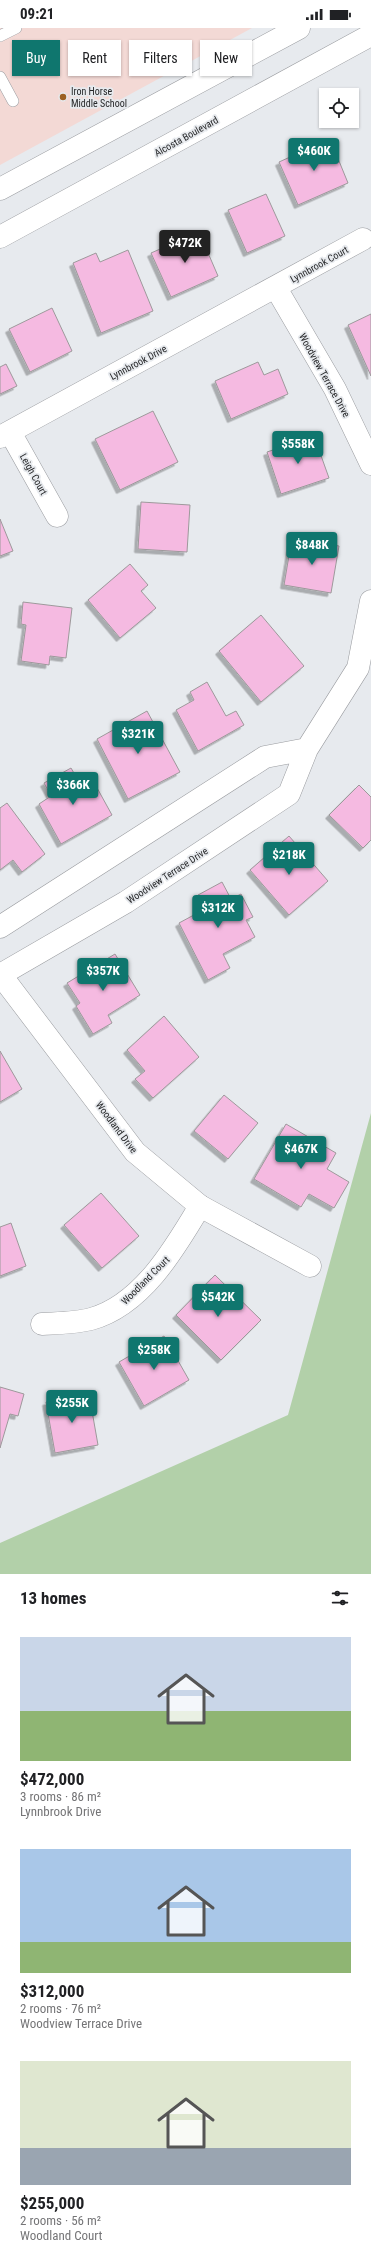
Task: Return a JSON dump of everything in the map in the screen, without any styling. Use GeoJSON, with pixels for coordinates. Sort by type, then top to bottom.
{"type":"FeatureCollection","features":[{"type":"Feature","properties":{"kind":"street"},"geometry":{"type":"LineString","coordinates":[[0,189],[289,30]]}},
{"type":"Feature","properties":{"kind":"street","name":"Alcosta Boulevard"},"geometry":{"type":"LineString","coordinates":[[0,237],[371,35]]}},
{"type":"Feature","properties":{"kind":"street","name":"Lynnbrook Court"},"geometry":{"type":"LineString","coordinates":[[276,288],[363,240]]}},
{"type":"Feature","properties":{"kind":"street","name":"Lynnbrook Drive"},"geometry":{"type":"LineString","coordinates":[[5,434],[276,288]]}},
{"type":"Feature","properties":{"kind":"street","name":"Woodview Terrace Drive"},"geometry":{"type":"LineString","coordinates":[[276,288],[335,389],[371,464]]}},
{"type":"Feature","properties":{"kind":"street","name":"Leigh Court"},"geometry":{"type":"LineString","coordinates":[[5,434],[57,516]]}},
{"type":"Feature","properties":{"kind":"street","name":"Woodview Terrace Drive"},"geometry":{"type":"LineString","coordinates":[[0,975],[126,902],[289,794],[307,749],[358,668],[371,601]]}},
{"type":"Feature","properties":{"kind":"street"},"geometry":{"type":"LineString","coordinates":[[0,928],[265,757],[307,749]]}},
{"type":"Feature","properties":{"kind":"street","name":"Woodland Drive"},"geometry":{"type":"LineString","coordinates":[[0,975],[135,1152],[200,1206],[310,1266]]}},
{"type":"Feature","properties":{"kind":"street","name":"Woodland Court"},"geometry":{"type":"LineString","coordinates":[[42,1324],[92,1319],[122,1304],[169,1257],[200,1206]]}},
{"type":"Feature","properties":{"kind":"lane"},"geometry":{"type":"LineString","coordinates":[[0,36],[16,28]]}},
{"type":"Feature","properties":{"kind":"lane"},"geometry":{"type":"LineString","coordinates":[[0,77],[13,101]]}},
{"type":"Feature","properties":{"kind":"shaded area","name":"Iron Horse Middle School"},"geometry":{"type":"Polygon","coordinates":[[[0,28],[252,28],[230,40],[200,40],[200,56],[192,61],[192,40],[129,40],[129,76],[164,76],[0,165],[0,28]]]}},
{"type":"Feature","properties":{"kind":"green space"},"geometry":{"type":"Polygon","coordinates":[[[371,1113],[371,1574],[0,1574],[0,1543],[288,1415],[371,1113]]]}},
{"type":"Feature","properties":{"kind":"building"},"geometry":{"type":"Polygon","coordinates":[[[330,139],[348,183],[298,205],[279,162],[330,139]]]}},
{"type":"Feature","properties":{"kind":"building"},"geometry":{"type":"Polygon","coordinates":[[[266,194],[285,236],[247,253],[228,210],[266,194]]]}},
{"type":"Feature","properties":{"kind":"building"},"geometry":{"type":"Polygon","coordinates":[[[199,232],[218,276],[171,297],[151,253],[199,232]]]}},
{"type":"Feature","properties":{"kind":"building"},"geometry":{"type":"Polygon","coordinates":[[[128,250],[153,311],[101,333],[73,263],[96,253],[100,262],[128,250]]]}},
{"type":"Feature","properties":{"kind":"building"},"geometry":{"type":"Polygon","coordinates":[[[52,308],[72,351],[30,372],[9,329],[52,308]]]}},
{"type":"Feature","properties":{"kind":"building"},"geometry":{"type":"Polygon","coordinates":[[[371,314],[371,376],[348,325],[371,314]]]}},
{"type":"Feature","properties":{"kind":"building"},"geometry":{"type":"Polygon","coordinates":[[[258,362],[264,375],[278,369],[288,394],[231,419],[215,381],[258,362]]]}},
{"type":"Feature","properties":{"kind":"building"},"geometry":{"type":"Polygon","coordinates":[[[6,364],[17,386],[0,394],[0,367],[6,364]]]}},
{"type":"Feature","properties":{"kind":"building"},"geometry":{"type":"Polygon","coordinates":[[[153,411],[178,462],[120,490],[95,439],[153,411]]]}},
{"type":"Feature","properties":{"kind":"building"},"geometry":{"type":"Polygon","coordinates":[[[314,436],[329,478],[281,494],[267,452],[314,436]]]}},
{"type":"Feature","properties":{"kind":"building"},"geometry":{"type":"Polygon","coordinates":[[[141,502],[190,505],[187,552],[138,549],[141,502]]]}},
{"type":"Feature","properties":{"kind":"building"},"geometry":{"type":"Polygon","coordinates":[[[0,519],[13,551],[0,556],[0,519]]]}},
{"type":"Feature","properties":{"kind":"building"},"geometry":{"type":"Polygon","coordinates":[[[292,538],[339,546],[331,593],[284,585],[292,538]]]}},
{"type":"Feature","properties":{"kind":"building"},"geometry":{"type":"Polygon","coordinates":[[[130,564],[148,585],[141,591],[156,608],[120,638],[88,600],[130,564]]]}},
{"type":"Feature","properties":{"kind":"building"},"geometry":{"type":"Polygon","coordinates":[[[23,602],[72,608],[66,658],[50,656],[49,665],[21,661],[26,625],[21,624],[23,602]]]}},
{"type":"Feature","properties":{"kind":"building"},"geometry":{"type":"Polygon","coordinates":[[[261,615],[304,666],[261,702],[219,651],[261,615]]]}},
{"type":"Feature","properties":{"kind":"building"},"geometry":{"type":"Polygon","coordinates":[[[207,682],[226,716],[236,711],[244,725],[198,751],[176,710],[194,700],[190,692],[207,682]]]}},
{"type":"Feature","properties":{"kind":"building"},"geometry":{"type":"Polygon","coordinates":[[[147,711],[180,772],[128,799],[97,739],[147,711]]]}},
{"type":"Feature","properties":{"kind":"building"},"geometry":{"type":"Polygon","coordinates":[[[71,768],[85,792],[96,786],[112,815],[61,844],[39,804],[51,796],[44,783],[71,768]]]}},
{"type":"Feature","properties":{"kind":"building"},"geometry":{"type":"Polygon","coordinates":[[[359,785],[371,797],[371,840],[363,848],[329,815],[359,785]]]}},
{"type":"Feature","properties":{"kind":"building"},"geometry":{"type":"Polygon","coordinates":[[[7,803],[45,854],[22,872],[13,860],[0,870],[0,808],[7,803]]]}},
{"type":"Feature","properties":{"kind":"building"},"geometry":{"type":"Polygon","coordinates":[[[289,836],[328,881],[289,915],[250,870],[289,836]]]}},
{"type":"Feature","properties":{"kind":"building"},"geometry":{"type":"Polygon","coordinates":[[[222,882],[231,899],[241,894],[253,917],[246,920],[255,937],[223,954],[230,968],[208,980],[179,923],[205,909],[198,895],[222,882]]]}},
{"type":"Feature","properties":{"kind":"building"},"geometry":{"type":"Polygon","coordinates":[[[115,954],[140,995],[108,1015],[112,1023],[93,1034],[76,1006],[80,1003],[67,983],[115,954]]]}},
{"type":"Feature","properties":{"kind":"building"},"geometry":{"type":"Polygon","coordinates":[[[164,1016],[199,1057],[153,1098],[135,1079],[145,1071],[127,1050],[164,1016]]]}},
{"type":"Feature","properties":{"kind":"building"},"geometry":{"type":"Polygon","coordinates":[[[0,1051],[22,1089],[0,1102],[0,1051]]]}},
{"type":"Feature","properties":{"kind":"building"},"geometry":{"type":"Polygon","coordinates":[[[224,1095],[258,1123],[228,1159],[194,1131],[224,1095]]]}},
{"type":"Feature","properties":{"kind":"building"},"geometry":{"type":"Polygon","coordinates":[[[286,1124],[336,1153],[327,1169],[349,1182],[334,1208],[309,1194],[301,1207],[254,1179],[286,1124]]]}},
{"type":"Feature","properties":{"kind":"building"},"geometry":{"type":"Polygon","coordinates":[[[101,1193],[139,1236],[102,1268],[64,1225],[101,1193]]]}},
{"type":"Feature","properties":{"kind":"building"},"geometry":{"type":"Polygon","coordinates":[[[11,1223],[26,1266],[0,1276],[0,1227],[11,1223]]]}},
{"type":"Feature","properties":{"kind":"building"},"geometry":{"type":"Polygon","coordinates":[[[215,1275],[261,1320],[221,1360],[176,1315],[215,1275]]]}},
{"type":"Feature","properties":{"kind":"building"},"geometry":{"type":"Polygon","coordinates":[[[164,1336],[189,1380],[144,1406],[119,1362],[164,1336]]]}},
{"type":"Feature","properties":{"kind":"building"},"geometry":{"type":"Polygon","coordinates":[[[0,1387],[24,1394],[18,1416],[10,1414],[0,1448],[0,1387]]]}},
{"type":"Feature","properties":{"kind":"building"},"geometry":{"type":"Polygon","coordinates":[[[89,1394],[98,1445],[55,1453],[46,1402],[89,1394]]]}},
{"type":"Feature","properties":{"kind":"place","name":"Iron Horse Middle School"},"geometry":{"type":"Point","coordinates":[63,97]}}]}
